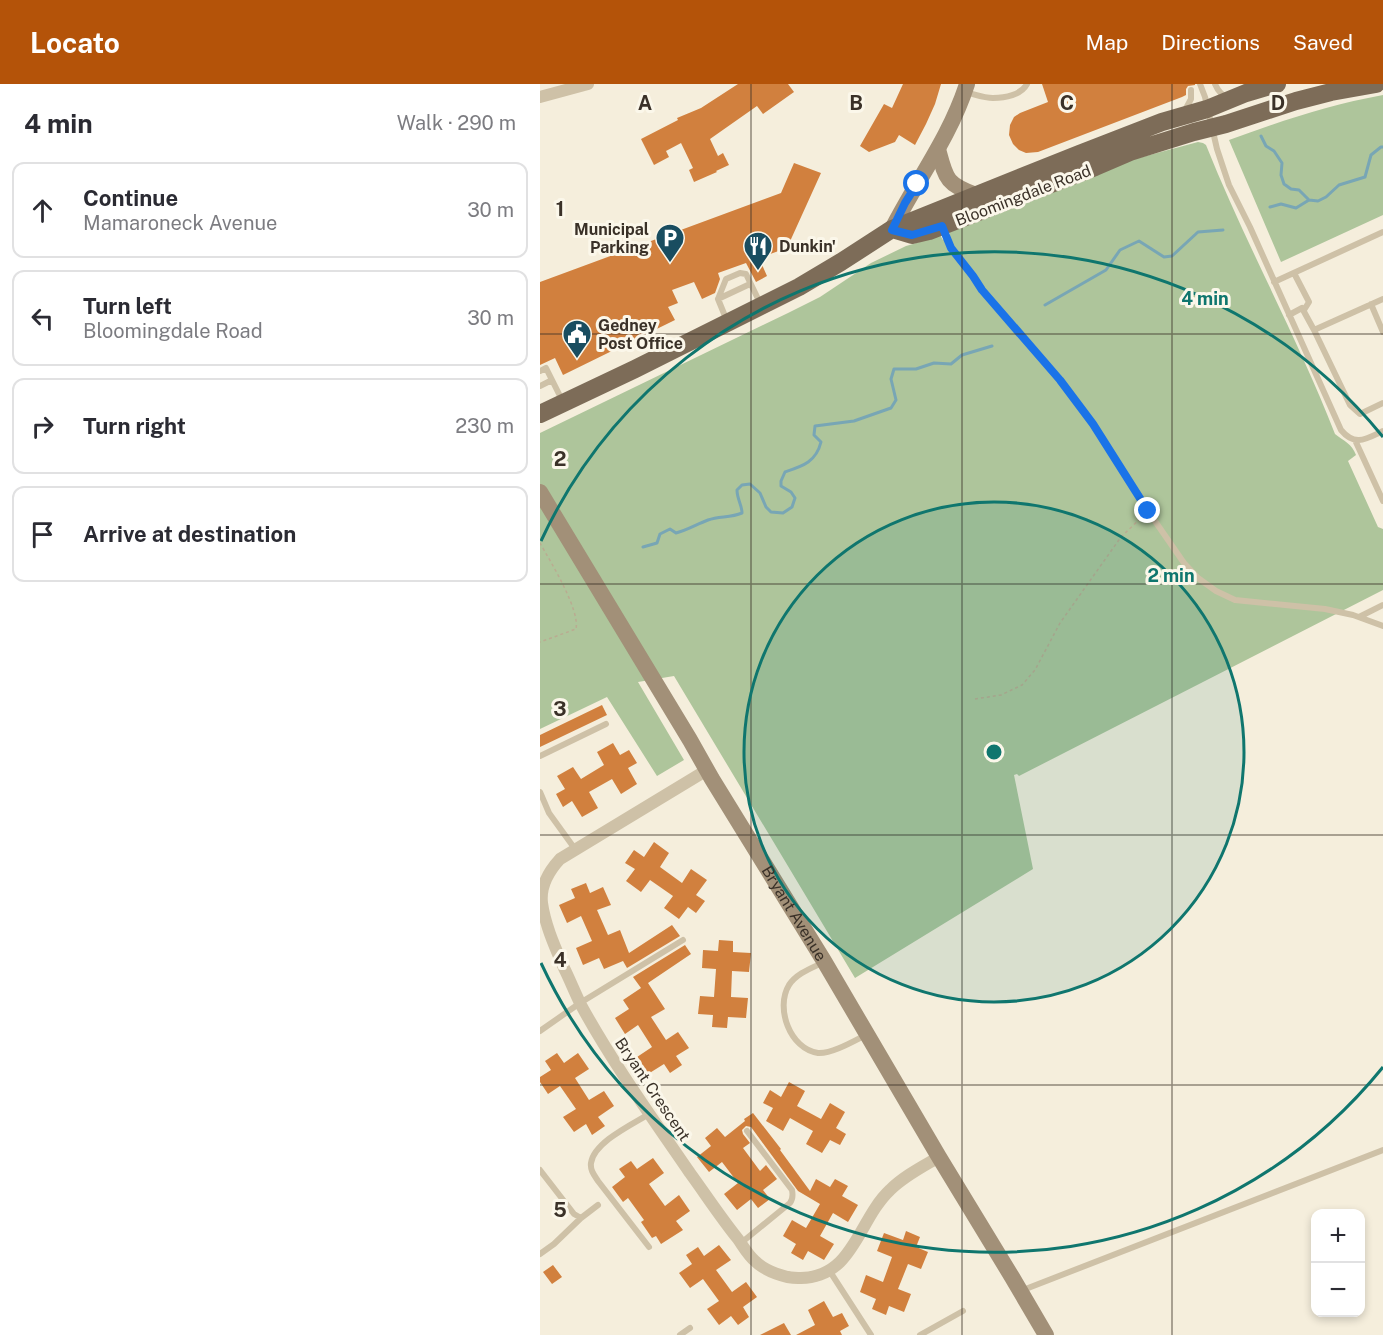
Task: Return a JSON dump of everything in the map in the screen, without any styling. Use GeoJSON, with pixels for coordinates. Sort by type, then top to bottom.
{"type":"FeatureCollection","features":[{"type":"Feature","properties":{"kind":"main road","name":"Bloomingdale Road"},"geometry":{"type":"LineString","coordinates":[[892,230],[1078,154],[1273,84]]}},
{"type":"Feature","properties":{"kind":"main road","name":"Bloomingdale Road"},"geometry":{"type":"LineString","coordinates":[[892,230],[912,235],[942,226],[1130,152],[1296,101],[1376,84]]}},
{"type":"Feature","properties":{"kind":"main road"},"geometry":{"type":"LineString","coordinates":[[540,414],[761,306],[829,270],[892,230]]}},
{"type":"Feature","properties":{"kind":"street"},"geometry":{"type":"LineString","coordinates":[[540,97],[586,84]]}},
{"type":"Feature","properties":{"kind":"street"},"geometry":{"type":"LineString","coordinates":[[892,230],[905,203],[949,129],[965,88]]}},
{"type":"Feature","properties":{"kind":"street"},"geometry":{"type":"LineString","coordinates":[[938,149],[950,183],[976,195]]}},
{"type":"Feature","properties":{"kind":"street","name":"Bryant Avenue"},"geometry":{"type":"LineString","coordinates":[[540,492],[825,961],[1046,1335]]}},
{"type":"Feature","properties":{"kind":"street","name":"Bryant Crescent"},"geometry":{"type":"LineString","coordinates":[[707,770],[574,849],[550,870],[544,883],[541,894],[542,902],[558,954],[580,1004],[603,1044],[725,1223],[755,1261],[765,1269],[780,1275],[799,1279],[817,1276],[837,1266],[851,1249],[869,1217],[889,1190],[939,1157]]}},
{"type":"Feature","properties":{"kind":"lane"},"geometry":{"type":"LineString","coordinates":[[965,88],[993,98],[1015,94],[1027,84]]}},
{"type":"Feature","properties":{"kind":"lane"},"geometry":{"type":"LineString","coordinates":[[1200,84],[1229,185],[1341,430],[1355,440],[1364,440],[1383,431]]}},
{"type":"Feature","properties":{"kind":"lane"},"geometry":{"type":"LineString","coordinates":[[1215,84],[1218,91],[1231,99]]}},
{"type":"Feature","properties":{"kind":"lane"},"geometry":{"type":"LineString","coordinates":[[1182,116],[1191,99],[1191,90],[1197,100],[1207,108]]}},
{"type":"Feature","properties":{"kind":"lane"},"geometry":{"type":"LineString","coordinates":[[942,226],[951,248],[982,290],[1060,380],[1093,424],[1148,511],[1184,563],[1198,578],[1216,591],[1235,600],[1311,607],[1359,617],[1383,626]]}},
{"type":"Feature","properties":{"kind":"lane"},"geometry":{"type":"LineString","coordinates":[[1274,282],[1383,232]]}},
{"type":"Feature","properties":{"kind":"lane"},"geometry":{"type":"LineString","coordinates":[[728,323],[718,299],[726,279],[740,273],[746,274],[761,306]]}},
{"type":"Feature","properties":{"kind":"lane"},"geometry":{"type":"LineString","coordinates":[[1294,273],[1309,302],[1304,310]]}},
{"type":"Feature","properties":{"kind":"lane"},"geometry":{"type":"LineString","coordinates":[[718,299],[750,284]]}},
{"type":"Feature","properties":{"kind":"lane"},"geometry":{"type":"LineString","coordinates":[[1314,330],[1383,299]]}},
{"type":"Feature","properties":{"kind":"lane"},"geometry":{"type":"LineString","coordinates":[[1371,304],[1383,332]]}},
{"type":"Feature","properties":{"kind":"lane"},"geometry":{"type":"LineString","coordinates":[[1289,315],[1302,308],[1304,310]]}},
{"type":"Feature","properties":{"kind":"lane"},"geometry":{"type":"LineString","coordinates":[[1304,310],[1350,405],[1360,414],[1383,403]]}},
{"type":"Feature","properties":{"kind":"lane"},"geometry":{"type":"LineString","coordinates":[[540,370],[546,368],[563,403]]}},
{"type":"Feature","properties":{"kind":"lane"},"geometry":{"type":"LineString","coordinates":[[540,386],[552,381]]}},
{"type":"Feature","properties":{"kind":"lane"},"geometry":{"type":"LineString","coordinates":[[1355,440],[1383,501]]}},
{"type":"Feature","properties":{"kind":"lane"},"geometry":{"type":"LineString","coordinates":[[1359,617],[1383,605]]}},
{"type":"Feature","properties":{"kind":"lane"},"geometry":{"type":"LineString","coordinates":[[540,756],[606,724]]}},
{"type":"Feature","properties":{"kind":"lane"},"geometry":{"type":"LineString","coordinates":[[540,792],[549,813],[574,849]]}},
{"type":"Feature","properties":{"kind":"lane"},"geometry":{"type":"LineString","coordinates":[[540,1031],[683,940]]}},
{"type":"Feature","properties":{"kind":"lane"},"geometry":{"type":"LineString","coordinates":[[825,961],[794,979],[788,987],[783,1006],[793,1036],[809,1050],[826,1053],[867,1035]]}},
{"type":"Feature","properties":{"kind":"lane"},"geometry":{"type":"LineString","coordinates":[[650,1114],[599,1148],[593,1156],[591,1165],[598,1181],[650,1247]]}},
{"type":"Feature","properties":{"kind":"lane"},"geometry":{"type":"LineString","coordinates":[[741,1243],[790,1203],[793,1195],[792,1190],[747,1131]]}},
{"type":"Feature","properties":{"kind":"lane"},"geometry":{"type":"LineString","coordinates":[[1020,1291],[1383,1150]]}},
{"type":"Feature","properties":{"kind":"lane"},"geometry":{"type":"LineString","coordinates":[[540,1170],[574,1214],[581,1218]]}},
{"type":"Feature","properties":{"kind":"lane"},"geometry":{"type":"LineString","coordinates":[[540,1254],[598,1205]]}},
{"type":"Feature","properties":{"kind":"lane"},"geometry":{"type":"LineString","coordinates":[[829,1270],[871,1335]]}},
{"type":"Feature","properties":{"kind":"lane"},"geometry":{"type":"LineString","coordinates":[[920,1335],[963,1311]]}},
{"type":"Feature","properties":{"kind":"lane"},"geometry":{"type":"LineString","coordinates":[[680,1335],[690,1328]]}},
{"type":"Feature","properties":{"kind":"path"},"geometry":{"type":"LineString","coordinates":[[975,699],[1001,695],[1022,685],[1035,670],[1060,623],[1087,585],[1122,537],[1148,511]]}},
{"type":"Feature","properties":{"kind":"path"},"geometry":{"type":"LineString","coordinates":[[540,543],[561,580],[577,624],[576,629],[540,642]]}},
{"type":"Feature","properties":{"kind":"green space"},"geometry":{"type":"Polygon","coordinates":[[[1383,95],[1383,215],[1281,262],[1229,140],[1305,114],[1383,95]]]}},
{"type":"Feature","properties":{"kind":"green space"},"geometry":{"type":"Polygon","coordinates":[[[1198,142],[1206,145],[1335,434],[1350,445],[1356,455],[1348,461],[1378,527],[1383,529],[1383,590],[1019,776],[1014,775],[1033,869],[855,978],[674,676],[638,682],[684,760],[657,776],[607,697],[540,729],[540,433],[820,297],[871,263],[906,246],[940,235],[943,240],[950,237],[949,230],[1131,160],[1198,142]]]}},
{"type":"Feature","properties":{"kind":"building"},"geometry":{"type":"Polygon","coordinates":[[[738,84],[788,84],[794,92],[763,114],[757,106],[710,139],[718,156],[723,153],[729,165],[717,172],[694,182],[689,170],[693,168],[681,143],[666,151],[669,157],[654,165],[641,139],[678,120],[677,118],[701,108],[738,84]]]}},
{"type":"Feature","properties":{"kind":"building"},"geometry":{"type":"Polygon","coordinates":[[[903,84],[941,84],[926,124],[915,145],[899,135],[895,142],[869,152],[860,146],[884,104],[892,108],[903,84]]]}},
{"type":"Feature","properties":{"kind":"building"},"geometry":{"type":"Polygon","coordinates":[[[1042,84],[1195,85],[1188,86],[1186,95],[1182,97],[1038,152],[1026,153],[1013,144],[1009,135],[1010,125],[1014,117],[1020,113],[1048,102],[1042,84]]]}},
{"type":"Feature","properties":{"kind":"building","name":"Municipal Parking"},"geometry":{"type":"Polygon","coordinates":[[[794,163],[821,173],[787,248],[759,258],[767,276],[756,282],[746,263],[718,273],[720,279],[715,293],[702,299],[694,282],[672,290],[678,303],[668,307],[675,320],[563,375],[555,358],[540,365],[540,282],[781,193],[794,163]]]}},
{"type":"Feature","properties":{"kind":"building"},"geometry":{"type":"Polygon","coordinates":[[[602,705],[607,715],[540,747],[540,735],[602,705]]]}},
{"type":"Feature","properties":{"kind":"building"},"geometry":{"type":"Polygon","coordinates":[[[613,743],[620,755],[629,750],[637,763],[628,768],[637,784],[621,794],[612,779],[589,792],[598,808],[582,817],[572,801],[563,807],[556,794],[565,789],[557,776],[573,767],[581,779],[604,765],[597,752],[613,743]]]}},
{"type":"Feature","properties":{"kind":"building"},"geometry":{"type":"Polygon","coordinates":[[[654,842],[669,853],[660,867],[682,883],[691,869],[707,880],[696,895],[705,901],[696,913],[688,907],[679,919],[664,908],[673,896],[650,880],[641,892],[626,881],[635,869],[625,863],[634,850],[644,857],[654,842]]]}},
{"type":"Feature","properties":{"kind":"building"},"geometry":{"type":"Polygon","coordinates":[[[586,883],[590,893],[603,887],[611,905],[597,910],[608,935],[620,930],[629,953],[672,925],[680,936],[627,968],[623,961],[604,969],[599,958],[583,965],[576,948],[592,941],[581,916],[567,923],[559,905],[575,898],[571,889],[586,883]]]}},
{"type":"Feature","properties":{"kind":"building"},"geometry":{"type":"Polygon","coordinates":[[[719,940],[733,941],[733,952],[751,953],[749,972],[732,971],[731,997],[748,998],[746,1018],[728,1017],[727,1028],[712,1027],[713,1015],[698,1014],[700,996],[714,997],[716,969],[702,968],[703,950],[718,951],[719,940]]]}},
{"type":"Feature","properties":{"kind":"building"},"geometry":{"type":"Polygon","coordinates":[[[685,945],[691,954],[648,983],[665,1009],[651,1017],[666,1040],[678,1032],[689,1048],[676,1056],[682,1065],[670,1073],[664,1064],[648,1074],[637,1057],[652,1047],[638,1025],[625,1034],[615,1018],[629,1009],[623,1000],[641,988],[633,977],[685,945]]]}},
{"type":"Feature","properties":{"kind":"building"},"geometry":{"type":"Polygon","coordinates":[[[557,1053],[564,1063],[578,1053],[589,1069],[575,1078],[589,1100],[604,1091],[614,1106],[598,1117],[605,1126],[592,1135],[586,1124],[574,1132],[563,1117],[576,1109],[560,1086],[548,1094],[540,1082],[540,1077],[551,1070],[545,1061],[557,1053]]]}},
{"type":"Feature","properties":{"kind":"building"},"geometry":{"type":"Polygon","coordinates":[[[789,1082],[805,1091],[797,1106],[821,1119],[830,1103],[845,1112],[836,1128],[846,1134],[840,1145],[830,1140],[822,1153],[806,1144],[813,1131],[790,1118],[783,1131],[766,1121],[773,1108],[763,1103],[770,1090],[781,1097],[789,1082]]]}},
{"type":"Feature","properties":{"kind":"building"},"geometry":{"type":"Polygon","coordinates":[[[753,1113],[810,1191],[816,1179],[830,1187],[835,1179],[848,1186],[842,1196],[858,1205],[848,1222],[833,1213],[820,1236],[834,1244],[824,1260],[808,1251],[803,1260],[791,1253],[796,1244],[783,1236],[792,1220],[806,1228],[820,1204],[798,1191],[751,1127],[746,1126],[742,1130],[750,1143],[743,1148],[760,1171],[766,1165],[777,1179],[763,1190],[770,1199],[758,1208],[751,1199],[737,1210],[724,1194],[738,1183],[722,1162],[709,1172],[697,1157],[711,1146],[705,1138],[717,1128],[725,1137],[753,1113]]]}},
{"type":"Feature","properties":{"kind":"building"},"geometry":{"type":"Polygon","coordinates":[[[653,1158],[664,1173],[649,1184],[665,1206],[679,1195],[690,1211],[676,1221],[683,1230],[661,1244],[656,1236],[652,1238],[641,1222],[644,1220],[628,1198],[623,1202],[612,1187],[625,1177],[619,1169],[631,1161],[637,1169],[653,1158]]]}},
{"type":"Feature","properties":{"kind":"building"},"geometry":{"type":"Polygon","coordinates":[[[906,1231],[920,1237],[916,1247],[928,1252],[921,1269],[908,1264],[898,1289],[911,1294],[904,1312],[889,1306],[886,1315],[872,1309],[876,1299],[860,1292],[866,1275],[883,1282],[892,1257],[877,1251],[884,1233],[903,1240],[906,1231]]]}},
{"type":"Feature","properties":{"kind":"building"},"geometry":{"type":"Polygon","coordinates":[[[719,1245],[731,1260],[716,1270],[732,1292],[746,1282],[757,1297],[743,1307],[749,1317],[738,1325],[731,1316],[719,1325],[707,1309],[719,1301],[703,1279],[690,1288],[679,1273],[692,1264],[686,1255],[698,1247],[704,1256],[719,1245]]]}},
{"type":"Feature","properties":{"kind":"building"},"geometry":{"type":"Polygon","coordinates":[[[553,1265],[562,1277],[552,1284],[543,1272],[553,1265]]]}},
{"type":"Feature","properties":{"kind":"building"},"geometry":{"type":"Polygon","coordinates":[[[824,1301],[833,1317],[842,1313],[849,1326],[840,1331],[842,1335],[796,1335],[815,1325],[808,1310],[824,1301]]]}},
{"type":"Feature","properties":{"kind":"building"},"geometry":{"type":"Polygon","coordinates":[[[784,1323],[791,1335],[760,1335],[784,1323]]]}},
{"type":"Feature","properties":{"kind":"waterway"},"geometry":{"type":"LineString","coordinates":[[1261,136],[1266,146],[1274,151],[1282,163],[1281,175],[1284,184],[1291,189],[1299,190],[1309,200],[1318,201],[1339,185],[1365,177],[1371,155],[1383,147]]}},
{"type":"Feature","properties":{"kind":"waterway"},"geometry":{"type":"LineString","coordinates":[[1270,207],[1281,204],[1296,208],[1309,200]]}},
{"type":"Feature","properties":{"kind":"waterway"},"geometry":{"type":"LineString","coordinates":[[1045,305],[1106,270],[1120,250],[1139,241],[1164,257],[1172,256],[1198,232],[1223,230]]}},
{"type":"Feature","properties":{"kind":"waterway"},"geometry":{"type":"LineString","coordinates":[[643,547],[657,543],[660,534],[670,529],[676,533],[708,520],[742,513],[737,490],[742,485],[750,484],[760,493],[766,507],[771,512],[783,513],[792,507],[795,498],[791,492],[781,486],[781,481],[785,472],[803,465],[816,454],[821,442],[814,435],[815,426],[854,421],[891,408],[896,400],[891,379],[894,369],[916,369],[934,363],[951,364],[962,355],[992,346]]}},
{"type":"Feature","properties":{"kind":"place","name":"Municipal Parking"},"geometry":{"type":"Point","coordinates":[670,264]}},
{"type":"Feature","properties":{"kind":"place","name":"Dunkin'"},"geometry":{"type":"Point","coordinates":[758,272]}},
{"type":"Feature","properties":{"kind":"place","name":"Gedney Post Office"},"geometry":{"type":"Point","coordinates":[577,360]}},
{"type":"Feature","properties":{"kind":"route"},"geometry":{"type":"LineString","coordinates":[[917,184],[892,230],[912,235],[942,226],[951,248],[982,290],[1060,380],[1093,424],[1148,511]]}}]}
